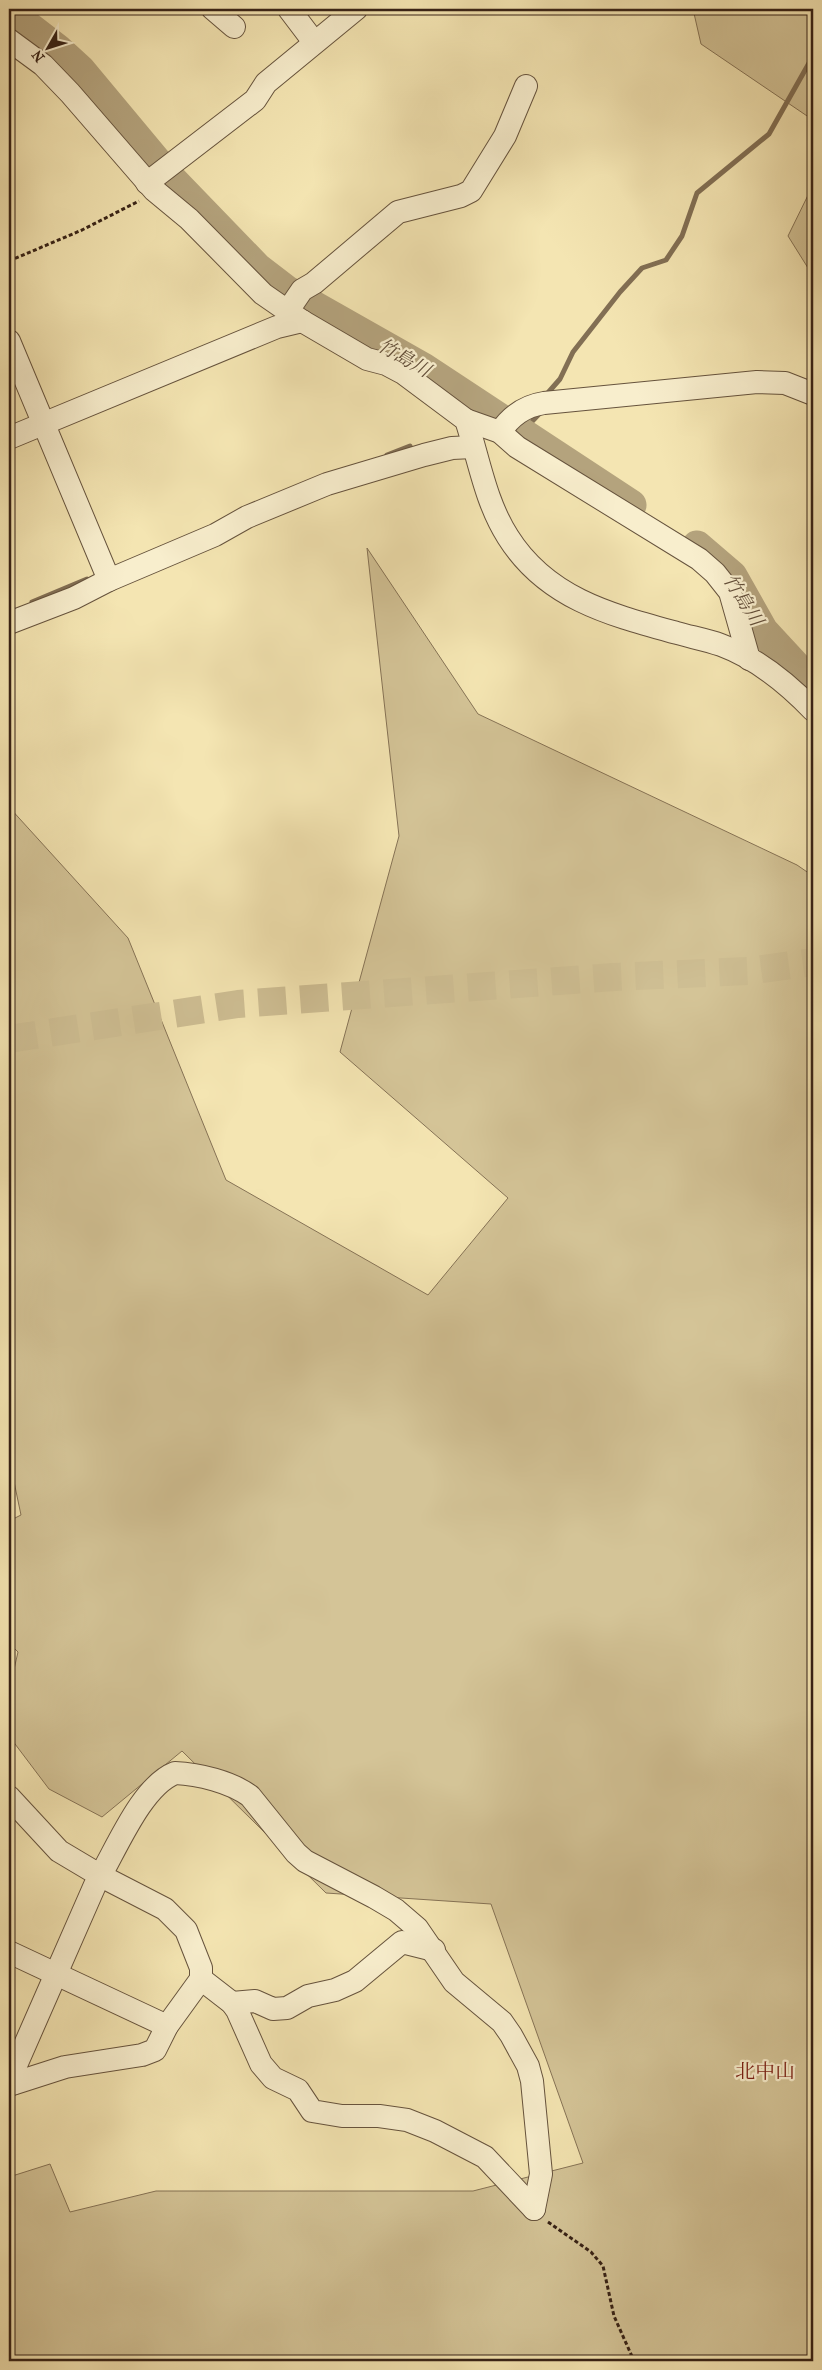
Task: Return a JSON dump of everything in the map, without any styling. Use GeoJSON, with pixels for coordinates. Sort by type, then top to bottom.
{"type":"FeatureCollection","features":[{"type":"Feature","properties":{"kind":"street"},"geometry":{"type":"LineString","coordinates":[[213,9],[234,27]]}},
{"type":"Feature","properties":{"kind":"street"},"geometry":{"type":"LineString","coordinates":[[289,9],[314,42]]}},
{"type":"Feature","properties":{"kind":"street"},"geometry":{"type":"LineString","coordinates":[[157,179],[255,100],[266,83],[299,58],[314,42],[356,9]]}},
{"type":"Feature","properties":{"kind":"street"},"geometry":{"type":"LineString","coordinates":[[9,40],[42,65],[157,179],[189,219],[263,294],[296,307],[367,359],[386,364],[403,373],[466,420],[505,426],[531,405],[757,382],[785,383],[813,394]]}},
{"type":"Feature","properties":{"kind":"street"},"geometry":{"type":"LineString","coordinates":[[9,438],[278,327],[314,283],[398,212],[461,196],[471,191],[505,136],[526,86]]}},
{"type":"Feature","properties":{"kind":"street"},"geometry":{"type":"LineString","coordinates":[[9,341],[109,580]]}},
{"type":"Feature","properties":{"kind":"street"},"geometry":{"type":"LineString","coordinates":[[466,420],[478,465],[494,510],[508,537],[537,572],[570,597],[607,613],[721,645],[779,678],[813,710]]}},
{"type":"Feature","properties":{"kind":"street"},"geometry":{"type":"LineString","coordinates":[[505,426],[518,447],[700,559],[715,573],[730,592],[748,659]]}},
{"type":"Feature","properties":{"kind":"street"},"geometry":{"type":"LineString","coordinates":[[9,623],[74,598],[109,580],[215,535],[247,517],[327,484],[424,454],[452,448],[473,447]]}},
{"type":"Feature","properties":{"kind":"street"},"geometry":{"type":"LineString","coordinates":[[11,1808],[59,1851],[100,1876],[165,1908],[186,1930],[201,1968],[201,1979],[167,2026],[155,2050],[65,2067],[11,2084],[13,2072],[100,1876],[146,1796],[170,1776],[180,1774],[208,1779],[243,1791],[250,1796],[296,1853],[305,1861],[374,1897],[403,1916],[417,1928],[434,1950],[454,1982],[502,2022],[515,2041],[528,2066],[532,2081],[541,2174],[534,2209]]}},
{"type":"Feature","properties":{"kind":"street"},"geometry":{"type":"LineString","coordinates":[[232,2003],[254,2002],[273,2010],[287,2008],[308,1996],[335,1990],[355,1981],[402,1942],[403,1916]]}},
{"type":"Feature","properties":{"kind":"street"},"geometry":{"type":"LineString","coordinates":[[402,1942],[434,1950]]}},
{"type":"Feature","properties":{"kind":"street"},"geometry":{"type":"LineString","coordinates":[[9,1952],[167,2026]]}},
{"type":"Feature","properties":{"kind":"street"},"geometry":{"type":"LineString","coordinates":[[201,1979],[232,2003],[261,2064],[273,2078],[298,2090],[312,2111],[342,2116],[379,2116],[407,2120],[435,2131],[485,2157],[534,2209]]}},
{"type":"Feature","properties":{"kind":"path"},"geometry":{"type":"LineString","coordinates":[[9,261],[131,207],[157,179]]}},
{"type":"Feature","properties":{"kind":"path"},"geometry":{"type":"LineString","coordinates":[[534,2209],[537,2214],[578,2242],[597,2258],[606,2274],[614,2316],[634,2361]]}},
{"type":"Feature","properties":{"kind":"shaded area"},"geometry":{"type":"Polygon","coordinates":[[[693,9],[813,9],[813,120],[701,44],[693,9]]]}},
{"type":"Feature","properties":{"kind":"shaded area"},"geometry":{"type":"Polygon","coordinates":[[[813,185],[813,276],[788,236],[813,185]]]}},
{"type":"Feature","properties":{"kind":"shaded area"},"geometry":{"type":"Polygon","coordinates":[[[367,548],[478,714],[797,865],[813,876],[813,2361],[9,2361],[9,2177],[50,2164],[70,2212],[156,2191],[473,2191],[583,2163],[491,1904],[326,1893],[182,1751],[102,1817],[49,1789],[9,1736],[9,1691],[18,1652],[9,1643],[9,1521],[21,1515],[9,1458],[9,807],[128,938],[226,1180],[428,1295],[508,1198],[340,1052],[399,836],[367,548]]]}},
{"type":"Feature","properties":{"kind":"waterway","name":"竹島川"},"geometry":{"type":"LineString","coordinates":[[9,12],[57,49],[80,70],[170,178],[257,268],[287,291],[423,368],[631,505]]}},
{"type":"Feature","properties":{"kind":"waterway"},"geometry":{"type":"LineString","coordinates":[[546,395],[560,379],[573,352],[620,292],[642,268],[666,260],[682,236],[697,193],[769,134],[813,56]]}},
{"type":"Feature","properties":{"kind":"waterway"},"geometry":{"type":"LineString","coordinates":[[522,432],[541,412]]}},
{"type":"Feature","properties":{"kind":"waterway"},"geometry":{"type":"LineString","coordinates":[[387,455],[410,446]]}},
{"type":"Feature","properties":{"kind":"waterway","name":"竹島川"},"geometry":{"type":"LineString","coordinates":[[697,546],[732,576],[763,631],[813,685]]}},
{"type":"Feature","properties":{"kind":"waterway"},"geometry":{"type":"LineString","coordinates":[[32,602],[87,579]]}},
{"type":"Feature","properties":{"kind":"tunnel"},"geometry":{"type":"LineString","coordinates":[[9,1039],[238,1004],[614,977],[748,971],[813,962]]}},
{"type":"Feature","properties":{"kind":"district","name":"北中山"},"geometry":{"type":"Point","coordinates":[765,2071]}}]}
